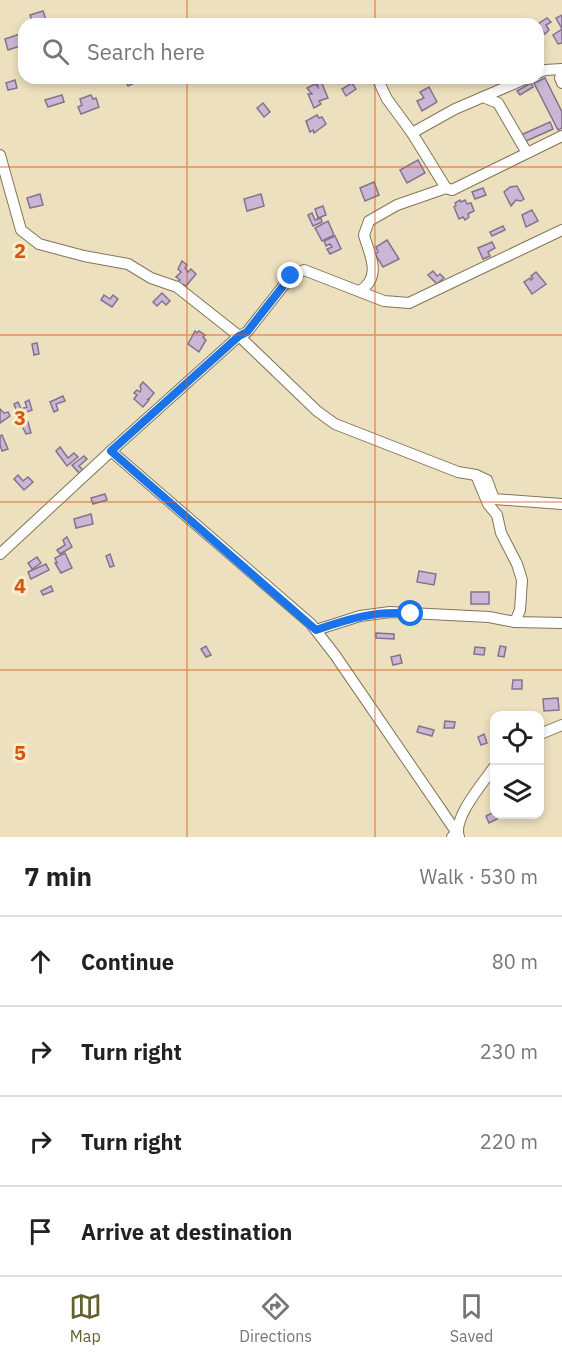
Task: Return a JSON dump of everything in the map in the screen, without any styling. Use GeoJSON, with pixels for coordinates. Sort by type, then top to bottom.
{"type":"FeatureCollection","features":[{"type":"Feature","properties":{"kind":"street"},"geometry":{"type":"LineString","coordinates":[[544,70],[562,70],[560,78],[562,83]]}},
{"type":"Feature","properties":{"kind":"street"},"geometry":{"type":"LineString","coordinates":[[380,84],[387,99],[412,133],[446,188]]}},
{"type":"Feature","properties":{"kind":"street"},"geometry":{"type":"LineString","coordinates":[[412,133],[455,109],[513,84]]}},
{"type":"Feature","properties":{"kind":"street"},"geometry":{"type":"LineString","coordinates":[[483,97],[498,103],[527,153]]}},
{"type":"Feature","properties":{"kind":"street"},"geometry":{"type":"LineString","coordinates":[[360,291],[365,288],[372,276],[374,261],[363,235],[369,221],[397,205],[446,188],[452,190],[562,136]]}},
{"type":"Feature","properties":{"kind":"street"},"geometry":{"type":"LineString","coordinates":[[0,155],[21,230],[39,244],[84,256],[128,264],[151,278],[177,287],[239,336],[317,411],[335,423],[458,472],[476,475],[487,480],[494,499],[562,504]]}},
{"type":"Feature","properties":{"kind":"street"},"geometry":{"type":"LineString","coordinates":[[0,554],[111,451],[239,336],[247,332],[291,276],[304,270],[384,301],[408,303],[562,230]]}},
{"type":"Feature","properties":{"kind":"street"},"geometry":{"type":"LineString","coordinates":[[111,451],[316,630],[342,665],[456,836]]}},
{"type":"Feature","properties":{"kind":"street"},"geometry":{"type":"LineString","coordinates":[[476,475],[488,504],[497,515],[501,532],[517,564],[522,580],[520,610],[515,622]]}},
{"type":"Feature","properties":{"kind":"street"},"geometry":{"type":"LineString","coordinates":[[316,630],[360,616],[390,612],[489,617],[515,622],[562,623]]}},
{"type":"Feature","properties":{"kind":"street"},"geometry":{"type":"LineString","coordinates":[[544,732],[562,725]]}},
{"type":"Feature","properties":{"kind":"street"},"geometry":{"type":"LineString","coordinates":[[456,836],[461,816],[490,774]]}},
{"type":"Feature","properties":{"kind":"building"},"geometry":{"type":"Polygon","coordinates":[[[43,11],[45,18],[31,18],[30,15],[43,11]]]}},
{"type":"Feature","properties":{"kind":"building"},"geometry":{"type":"Polygon","coordinates":[[[562,15],[562,29],[556,18],[562,15]]]}},
{"type":"Feature","properties":{"kind":"building"},"geometry":{"type":"Polygon","coordinates":[[[547,18],[551,22],[546,25],[549,30],[545,34],[544,33],[544,20],[547,18]]]}},
{"type":"Feature","properties":{"kind":"building"},"geometry":{"type":"Polygon","coordinates":[[[562,29],[562,43],[558,44],[553,35],[562,29]]]}},
{"type":"Feature","properties":{"kind":"building"},"geometry":{"type":"Polygon","coordinates":[[[18,35],[18,47],[8,50],[5,39],[18,35]]]}},
{"type":"Feature","properties":{"kind":"building"},"geometry":{"type":"Polygon","coordinates":[[[544,78],[562,112],[562,128],[558,130],[535,84],[544,84],[544,78]]]}},
{"type":"Feature","properties":{"kind":"building"},"geometry":{"type":"Polygon","coordinates":[[[15,80],[17,88],[8,90],[6,83],[15,80]]]}},
{"type":"Feature","properties":{"kind":"building"},"geometry":{"type":"Polygon","coordinates":[[[315,84],[318,87],[317,84],[322,84],[328,98],[319,101],[321,104],[314,108],[308,94],[312,94],[307,88],[315,84]]]}},
{"type":"Feature","properties":{"kind":"building"},"geometry":{"type":"Polygon","coordinates":[[[353,84],[356,89],[346,96],[342,89],[353,84]]]}},
{"type":"Feature","properties":{"kind":"building"},"geometry":{"type":"Polygon","coordinates":[[[529,84],[533,87],[520,95],[517,91],[529,84]]]}},
{"type":"Feature","properties":{"kind":"building"},"geometry":{"type":"Polygon","coordinates":[[[429,87],[437,102],[422,111],[417,101],[424,98],[420,92],[429,87]]]}},
{"type":"Feature","properties":{"kind":"building"},"geometry":{"type":"Polygon","coordinates":[[[62,95],[64,102],[48,107],[45,100],[62,95]]]}},
{"type":"Feature","properties":{"kind":"building"},"geometry":{"type":"Polygon","coordinates":[[[91,95],[93,99],[96,98],[99,107],[81,114],[78,107],[82,105],[80,99],[91,95]]]}},
{"type":"Feature","properties":{"kind":"building"},"geometry":{"type":"Polygon","coordinates":[[[263,103],[270,112],[264,117],[257,108],[263,103]]]}},
{"type":"Feature","properties":{"kind":"building"},"geometry":{"type":"Polygon","coordinates":[[[317,115],[319,118],[322,117],[326,124],[314,133],[313,130],[310,132],[306,121],[317,115]]]}},
{"type":"Feature","properties":{"kind":"building"},"geometry":{"type":"Polygon","coordinates":[[[550,122],[553,129],[524,142],[521,135],[550,122]]]}},
{"type":"Feature","properties":{"kind":"building"},"geometry":{"type":"Polygon","coordinates":[[[418,160],[425,173],[407,183],[400,170],[418,160]]]}},
{"type":"Feature","properties":{"kind":"building"},"geometry":{"type":"Polygon","coordinates":[[[374,182],[379,195],[365,201],[360,188],[374,182]]]}},
{"type":"Feature","properties":{"kind":"building"},"geometry":{"type":"Polygon","coordinates":[[[517,186],[524,199],[516,200],[511,206],[504,192],[510,187],[517,186]]]}},
{"type":"Feature","properties":{"kind":"building"},"geometry":{"type":"Polygon","coordinates":[[[483,188],[486,195],[475,199],[472,192],[483,188]]]}},
{"type":"Feature","properties":{"kind":"building"},"geometry":{"type":"Polygon","coordinates":[[[40,194],[43,205],[30,208],[27,198],[40,194]]]}},
{"type":"Feature","properties":{"kind":"building"},"geometry":{"type":"Polygon","coordinates":[[[261,194],[264,206],[247,211],[244,199],[261,194]]]}},
{"type":"Feature","properties":{"kind":"building"},"geometry":{"type":"Polygon","coordinates":[[[460,200],[461,202],[465,200],[467,204],[471,203],[474,211],[468,214],[469,217],[465,220],[463,217],[459,219],[454,207],[455,203],[460,200]]]}},
{"type":"Feature","properties":{"kind":"building"},"geometry":{"type":"Polygon","coordinates":[[[323,206],[326,215],[318,218],[315,209],[323,206]]]}},
{"type":"Feature","properties":{"kind":"building"},"geometry":{"type":"Polygon","coordinates":[[[532,210],[538,221],[526,227],[522,215],[532,210]]]}},
{"type":"Feature","properties":{"kind":"building"},"geometry":{"type":"Polygon","coordinates":[[[312,213],[315,220],[321,218],[322,222],[313,226],[308,215],[312,213]]]}},
{"type":"Feature","properties":{"kind":"building"},"geometry":{"type":"Polygon","coordinates":[[[328,221],[334,235],[322,241],[315,228],[328,221]]]}},
{"type":"Feature","properties":{"kind":"building"},"geometry":{"type":"Polygon","coordinates":[[[503,226],[505,230],[492,236],[490,232],[503,226]]]}},
{"type":"Feature","properties":{"kind":"building"},"geometry":{"type":"Polygon","coordinates":[[[335,236],[341,249],[330,254],[327,249],[332,247],[330,244],[326,246],[324,241],[335,236]]]}},
{"type":"Feature","properties":{"kind":"building"},"geometry":{"type":"Polygon","coordinates":[[[387,240],[399,259],[383,267],[375,254],[378,252],[376,247],[387,240]]]}},
{"type":"Feature","properties":{"kind":"building"},"geometry":{"type":"Polygon","coordinates":[[[492,242],[495,248],[488,252],[490,256],[483,259],[478,248],[492,242]]]}},
{"type":"Feature","properties":{"kind":"building"},"geometry":{"type":"Polygon","coordinates":[[[182,261],[187,265],[185,268],[188,272],[191,269],[196,274],[186,286],[177,282],[180,280],[176,277],[181,272],[178,269],[182,261]]]}},
{"type":"Feature","properties":{"kind":"building"},"geometry":{"type":"Polygon","coordinates":[[[433,271],[437,276],[440,274],[444,278],[437,284],[428,275],[433,271]]]}},
{"type":"Feature","properties":{"kind":"building"},"geometry":{"type":"Polygon","coordinates":[[[536,272],[546,284],[532,294],[524,282],[530,278],[531,280],[533,278],[531,276],[536,272]]]}},
{"type":"Feature","properties":{"kind":"building"},"geometry":{"type":"Polygon","coordinates":[[[162,293],[170,301],[166,305],[162,301],[157,306],[153,302],[162,293]]]}},
{"type":"Feature","properties":{"kind":"building"},"geometry":{"type":"Polygon","coordinates":[[[104,295],[110,299],[113,295],[118,299],[112,307],[101,300],[104,295]]]}},
{"type":"Feature","properties":{"kind":"building"},"geometry":{"type":"Polygon","coordinates":[[[195,331],[205,335],[203,337],[206,340],[199,352],[188,344],[195,331]]]}},
{"type":"Feature","properties":{"kind":"building"},"geometry":{"type":"Polygon","coordinates":[[[37,343],[39,354],[34,355],[32,344],[37,343]]]}},
{"type":"Feature","properties":{"kind":"building"},"geometry":{"type":"Polygon","coordinates":[[[143,382],[154,393],[143,407],[134,399],[137,395],[134,393],[137,390],[140,392],[143,382]]]}},
{"type":"Feature","properties":{"kind":"building"},"geometry":{"type":"Polygon","coordinates":[[[63,396],[65,401],[56,404],[58,410],[54,412],[50,402],[63,396]]]}},
{"type":"Feature","properties":{"kind":"building"},"geometry":{"type":"Polygon","coordinates":[[[29,400],[32,410],[18,415],[14,404],[18,402],[21,409],[27,407],[25,402],[29,400]]]}},
{"type":"Feature","properties":{"kind":"building"},"geometry":{"type":"Polygon","coordinates":[[[0,409],[4,413],[8,412],[10,416],[0,423],[0,409]]]}},
{"type":"Feature","properties":{"kind":"building"},"geometry":{"type":"Polygon","coordinates":[[[28,422],[31,433],[26,434],[21,424],[28,422]]]}},
{"type":"Feature","properties":{"kind":"building"},"geometry":{"type":"Polygon","coordinates":[[[2,435],[8,449],[2,451],[0,436],[2,435]]]}},
{"type":"Feature","properties":{"kind":"building"},"geometry":{"type":"Polygon","coordinates":[[[60,447],[68,458],[74,453],[78,457],[67,466],[56,451],[60,447]]]}},
{"type":"Feature","properties":{"kind":"building"},"geometry":{"type":"Polygon","coordinates":[[[84,456],[87,459],[79,466],[83,470],[79,473],[72,465],[84,456]]]}},
{"type":"Feature","properties":{"kind":"building"},"geometry":{"type":"Polygon","coordinates":[[[18,475],[23,481],[28,477],[33,482],[24,490],[14,479],[18,475]]]}},
{"type":"Feature","properties":{"kind":"building"},"geometry":{"type":"Polygon","coordinates":[[[105,494],[107,500],[93,504],[91,498],[105,494]]]}},
{"type":"Feature","properties":{"kind":"building"},"geometry":{"type":"Polygon","coordinates":[[[91,514],[93,524],[76,528],[74,519],[91,514]]]}},
{"type":"Feature","properties":{"kind":"building"},"geometry":{"type":"Polygon","coordinates":[[[67,537],[72,547],[60,554],[57,550],[65,545],[63,540],[67,537]]]}},
{"type":"Feature","properties":{"kind":"building"},"geometry":{"type":"Polygon","coordinates":[[[65,553],[72,568],[61,573],[55,563],[57,563],[55,558],[65,553]]]}},
{"type":"Feature","properties":{"kind":"building"},"geometry":{"type":"Polygon","coordinates":[[[110,554],[114,566],[110,567],[106,556],[110,554]]]}},
{"type":"Feature","properties":{"kind":"building"},"geometry":{"type":"Polygon","coordinates":[[[37,557],[41,563],[32,569],[28,563],[37,557]]]}},
{"type":"Feature","properties":{"kind":"building"},"geometry":{"type":"Polygon","coordinates":[[[46,564],[49,570],[31,579],[28,572],[46,564]]]}},
{"type":"Feature","properties":{"kind":"building"},"geometry":{"type":"Polygon","coordinates":[[[419,571],[436,574],[434,585],[417,582],[419,571]]]}},
{"type":"Feature","properties":{"kind":"building"},"geometry":{"type":"Polygon","coordinates":[[[51,586],[53,591],[43,595],[41,591],[51,586]]]}},
{"type":"Feature","properties":{"kind":"building"},"geometry":{"type":"Polygon","coordinates":[[[471,592],[489,592],[489,604],[471,604],[471,592]]]}},
{"type":"Feature","properties":{"kind":"building"},"geometry":{"type":"Polygon","coordinates":[[[376,633],[394,634],[394,639],[376,638],[376,633]]]}},
{"type":"Feature","properties":{"kind":"building"},"geometry":{"type":"Polygon","coordinates":[[[206,646],[211,655],[206,657],[201,649],[206,646]]]}},
{"type":"Feature","properties":{"kind":"building"},"geometry":{"type":"Polygon","coordinates":[[[500,646],[506,647],[504,657],[498,656],[500,646]]]}},
{"type":"Feature","properties":{"kind":"building"},"geometry":{"type":"Polygon","coordinates":[[[475,647],[485,648],[484,655],[474,654],[475,647]]]}},
{"type":"Feature","properties":{"kind":"building"},"geometry":{"type":"Polygon","coordinates":[[[400,655],[402,663],[393,665],[391,657],[400,655]]]}},
{"type":"Feature","properties":{"kind":"building"},"geometry":{"type":"Polygon","coordinates":[[[513,680],[522,680],[522,689],[512,689],[513,680]]]}},
{"type":"Feature","properties":{"kind":"building"},"geometry":{"type":"Polygon","coordinates":[[[558,698],[559,710],[544,711],[543,699],[558,698]]]}},
{"type":"Feature","properties":{"kind":"building"},"geometry":{"type":"Polygon","coordinates":[[[445,721],[455,722],[454,728],[444,728],[445,721]]]}},
{"type":"Feature","properties":{"kind":"building"},"geometry":{"type":"Polygon","coordinates":[[[419,726],[434,730],[432,736],[417,732],[419,726]]]}},
{"type":"Feature","properties":{"kind":"building"},"geometry":{"type":"Polygon","coordinates":[[[484,734],[487,743],[481,745],[478,737],[484,734]]]}},
{"type":"Feature","properties":{"kind":"building"},"geometry":{"type":"Polygon","coordinates":[[[490,814],[490,819],[497,819],[489,823],[486,816],[490,814]]]}},
{"type":"Feature","properties":{"kind":"route"},"geometry":{"type":"LineString","coordinates":[[291,276],[247,332],[239,336],[111,451],[316,630],[360,616],[390,612],[411,614]]}}]}
